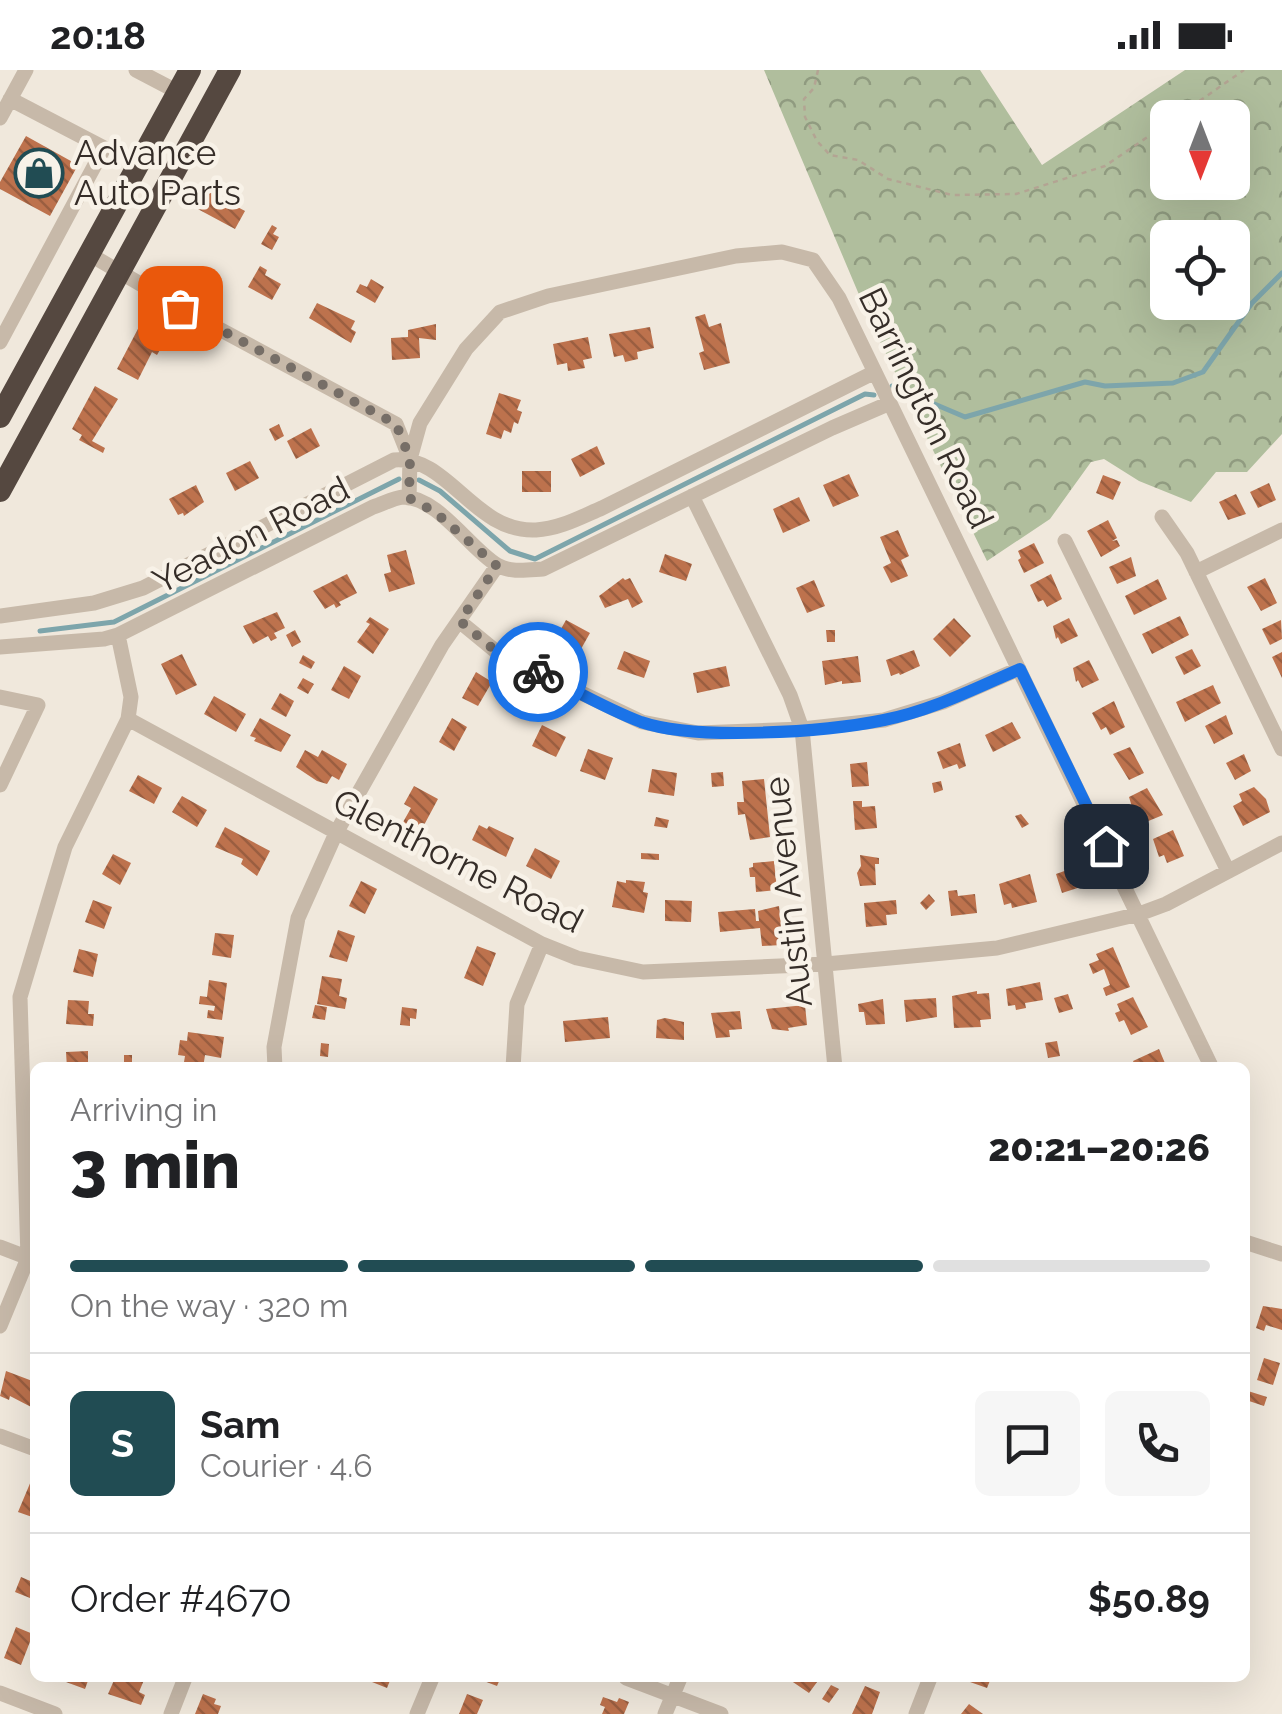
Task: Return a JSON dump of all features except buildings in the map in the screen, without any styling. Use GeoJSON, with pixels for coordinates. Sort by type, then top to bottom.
{"type":"FeatureCollection","features":[{"type":"Feature","properties":{"kind":"highway"},"geometry":{"type":"LineString","coordinates":[[1,412],[190,70]]}},
{"type":"Feature","properties":{"kind":"highway"},"geometry":{"type":"LineString","coordinates":[[0,492],[230,70]]}},
{"type":"Feature","properties":{"kind":"street"},"geometry":{"type":"LineString","coordinates":[[0,118],[26,70]]}},
{"type":"Feature","properties":{"kind":"street"},"geometry":{"type":"LineString","coordinates":[[136,70],[178,92]]}},
{"type":"Feature","properties":{"kind":"street"},"geometry":{"type":"LineString","coordinates":[[0,342],[104,148],[10,99]]}},
{"type":"Feature","properties":{"kind":"street","name":"Barrington Road"},"geometry":{"type":"LineString","coordinates":[[409,498],[410,459],[420,423],[456,363],[500,312],[548,296],[736,256],[782,252],[818,264],[875,372],[1209,1062]]}},
{"type":"Feature","properties":{"kind":"street"},"geometry":{"type":"LineString","coordinates":[[89,254],[396,424],[410,459],[427,466],[492,520],[514,528],[540,530],[559,526],[602,508],[875,372]]}},
{"type":"Feature","properties":{"kind":"street"},"geometry":{"type":"LineString","coordinates":[[409,498],[435,512],[497,566],[516,571],[542,569],[890,404]]}},
{"type":"Feature","properties":{"kind":"street"},"geometry":{"type":"LineString","coordinates":[[1,412],[36,425]]}},
{"type":"Feature","properties":{"kind":"street","name":"Yeadon Road"},"geometry":{"type":"LineString","coordinates":[[0,616],[94,603],[142,588],[394,460],[410,459]]}},
{"type":"Feature","properties":{"kind":"street","name":"Austin Avenue"},"geometry":{"type":"LineString","coordinates":[[692,496],[790,695],[802,729],[834,1062]]}},
{"type":"Feature","properties":{"kind":"street","name":"Yeadon Road"},"geometry":{"type":"LineString","coordinates":[[0,647],[118,635],[374,507],[393,499],[409,498]]}},
{"type":"Feature","properties":{"kind":"street"},"geometry":{"type":"LineString","coordinates":[[1162,517],[1196,572],[1282,749]]}},
{"type":"Feature","properties":{"kind":"street"},"geometry":{"type":"LineString","coordinates":[[1196,572],[1280,534]]}},
{"type":"Feature","properties":{"kind":"street"},"geometry":{"type":"LineString","coordinates":[[1064,541],[1228,871]]}},
{"type":"Feature","properties":{"kind":"street"},"geometry":{"type":"LineString","coordinates":[[275,1062],[274,1047],[298,918],[336,834],[442,645],[497,566]]}},
{"type":"Feature","properties":{"kind":"street"},"geometry":{"type":"LineString","coordinates":[[460,621],[498,653],[642,722],[698,734],[884,720],[944,702],[1020,669]]}},
{"type":"Feature","properties":{"kind":"street"},"geometry":{"type":"LineString","coordinates":[[30,1200],[20,998],[64,848],[128,719],[131,697],[118,635]]}},
{"type":"Feature","properties":{"kind":"street"},"geometry":{"type":"LineString","coordinates":[[0,697],[38,705],[0,785]]}},
{"type":"Feature","properties":{"kind":"street","name":"Glenthorne Road"},"geometry":{"type":"LineString","coordinates":[[128,719],[542,944],[577,958],[643,972],[826,964],[997,948],[1139,914],[1282,842]]}},
{"type":"Feature","properties":{"kind":"street"},"geometry":{"type":"LineString","coordinates":[[513,1062],[517,1004],[542,944]]}},
{"type":"Feature","properties":{"kind":"street"},"geometry":{"type":"LineString","coordinates":[[1250,1244],[1282,1254]]}},
{"type":"Feature","properties":{"kind":"street"},"geometry":{"type":"LineString","coordinates":[[0,1247],[30,1259]]}},
{"type":"Feature","properties":{"kind":"street"},"geometry":{"type":"LineString","coordinates":[[0,1326],[30,1266]]}},
{"type":"Feature","properties":{"kind":"street"},"geometry":{"type":"LineString","coordinates":[[0,1436],[30,1447]]}},
{"type":"Feature","properties":{"kind":"street"},"geometry":{"type":"LineString","coordinates":[[171,1714],[184,1682]]}},
{"type":"Feature","properties":{"kind":"street"},"geometry":{"type":"LineString","coordinates":[[417,1714],[430,1682]]}},
{"type":"Feature","properties":{"kind":"street"},"geometry":{"type":"LineString","coordinates":[[636,1682],[721,1714]]}},
{"type":"Feature","properties":{"kind":"street"},"geometry":{"type":"LineString","coordinates":[[665,1714],[678,1682]]}},
{"type":"Feature","properties":{"kind":"street"},"geometry":{"type":"LineString","coordinates":[[916,1714],[928,1682]]}},
{"type":"Feature","properties":{"kind":"street"},"geometry":{"type":"LineString","coordinates":[[0,1693],[56,1714]]}},
{"type":"Feature","properties":{"kind":"path"},"geometry":{"type":"LineString","coordinates":[[818,70],[814,88],[804,98],[805,116],[817,141],[830,155],[858,160],[888,179],[952,195],[1016,194],[1104,166],[1150,135]]}},
{"type":"Feature","properties":{"kind":"path"},"geometry":{"type":"LineString","coordinates":[[1201,100],[1244,70]]}},
{"type":"Feature","properties":{"kind":"green space"},"geometry":{"type":"Polygon","coordinates":[[[764,70],[980,70],[1042,165],[1185,70],[1282,70],[1282,434],[1247,472],[1216,472],[1191,502],[1139,481],[1104,459],[1091,462],[1050,519],[987,561],[871,323],[764,70]]]}},
{"type":"Feature","properties":{"kind":"waterway"},"geometry":{"type":"LineString","coordinates":[[892,386],[965,417],[1085,382],[1105,386],[1173,383],[1203,372],[1252,303],[1282,273]]}},
{"type":"Feature","properties":{"kind":"waterway"},"geometry":{"type":"LineString","coordinates":[[419,480],[440,491],[510,551],[535,559],[865,394],[874,395]]}},
{"type":"Feature","properties":{"kind":"waterway"},"geometry":{"type":"LineString","coordinates":[[40,631],[114,622],[399,479]]}},
{"type":"Feature","properties":{"kind":"way so far"},"geometry":{"type":"LineString","coordinates":[[180,308],[396,424],[410,459],[409,498],[435,512],[497,566],[460,621],[498,653],[538,672]]}},
{"type":"Feature","properties":{"kind":"place","name":"Advance Auto Parts"},"geometry":{"type":"Point","coordinates":[39,173]}},
{"type":"Feature","properties":{"kind":"route"},"geometry":{"type":"LineString","coordinates":[[538,672],[642,722],[698,734],[884,720],[944,702],[1020,669],[1106,846]]}}]}
